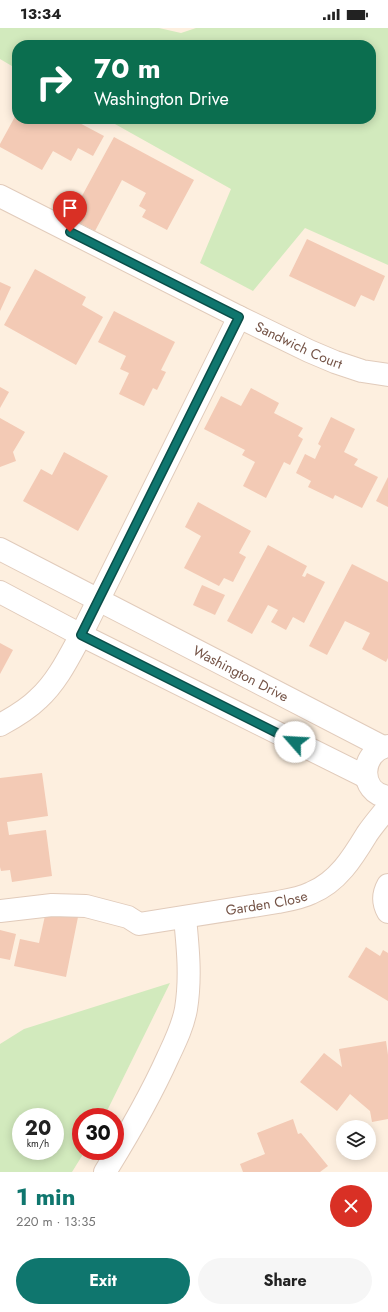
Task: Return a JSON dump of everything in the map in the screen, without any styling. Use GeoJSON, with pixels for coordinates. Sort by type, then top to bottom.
{"type":"FeatureCollection","features":[{"type":"Feature","properties":{"kind":"street","name":"Sandwich Court"},"geometry":{"type":"LineString","coordinates":[[0,196],[239,317],[310,351],[362,371],[388,375]]}},
{"type":"Feature","properties":{"kind":"street"},"geometry":{"type":"LineString","coordinates":[[0,725],[39,699],[51,684],[81,635],[239,317]]}},
{"type":"Feature","properties":{"kind":"street"},"geometry":{"type":"LineString","coordinates":[[362,371],[388,391]]}},
{"type":"Feature","properties":{"kind":"street","name":"Washington Drive"},"geometry":{"type":"LineString","coordinates":[[0,549],[386,746]]}},
{"type":"Feature","properties":{"kind":"street"},"geometry":{"type":"LineString","coordinates":[[0,592],[379,793]]}},
{"type":"Feature","properties":{"kind":"street"},"geometry":{"type":"LineString","coordinates":[[379,793],[366,771],[369,759],[373,754],[386,746]]}},
{"type":"Feature","properties":{"kind":"street","name":"Garden Close"},"geometry":{"type":"LineString","coordinates":[[0,912],[52,905],[86,906],[128,916],[139,924],[185,918],[297,898],[312,893],[334,878],[355,855],[368,833],[379,793]]}},
{"type":"Feature","properties":{"kind":"street"},"geometry":{"type":"LineString","coordinates":[[388,885],[384,898],[388,912]]}},
{"type":"Feature","properties":{"kind":"street"},"geometry":{"type":"LineString","coordinates":[[105,1172],[139,1116],[160,1077],[178,1038],[186,1010],[189,982],[189,955],[185,918]]}},
{"type":"Feature","properties":{"kind":"green space"},"geometry":{"type":"Polygon","coordinates":[[[0,28],[159,28],[181,33],[196,28],[388,28],[388,265],[305,228],[253,291],[200,263],[231,189],[115,124],[376,124],[376,40],[12,40],[12,66],[0,59],[0,28]]]}},
{"type":"Feature","properties":{"kind":"green space"},"geometry":{"type":"Polygon","coordinates":[[[170,983],[108,1108],[72,1108],[72,1160],[79,1160],[72,1172],[0,1172],[0,1044],[24,1029],[170,983]]]}},
{"type":"Feature","properties":{"kind":"building"},"geometry":{"type":"Polygon","coordinates":[[[12,122],[12,124],[81,124],[104,136],[93,156],[78,148],[71,161],[53,151],[42,170],[0,147],[0,144],[12,122]]]}},
{"type":"Feature","properties":{"kind":"building"},"geometry":{"type":"Polygon","coordinates":[[[114,137],[194,180],[167,230],[142,217],[146,210],[139,206],[146,193],[122,180],[95,231],[70,218],[114,137]]]}},
{"type":"Feature","properties":{"kind":"building"},"geometry":{"type":"Polygon","coordinates":[[[307,239],[385,276],[374,301],[361,295],[355,307],[289,276],[307,239]]]}},
{"type":"Feature","properties":{"kind":"building"},"geometry":{"type":"Polygon","coordinates":[[[35,269],[86,297],[82,305],[103,317],[76,365],[4,325],[35,269]]]}},
{"type":"Feature","properties":{"kind":"building"},"geometry":{"type":"Polygon","coordinates":[[[0,282],[11,287],[0,311],[0,282]]]}},
{"type":"Feature","properties":{"kind":"building"},"geometry":{"type":"Polygon","coordinates":[[[114,311],[175,342],[161,370],[166,372],[157,390],[153,388],[144,406],[119,394],[129,373],[120,369],[126,356],[98,342],[114,311]]]}},
{"type":"Feature","properties":{"kind":"building"},"geometry":{"type":"Polygon","coordinates":[[[0,387],[9,392],[0,408],[0,387]]]}},
{"type":"Feature","properties":{"kind":"building"},"geometry":{"type":"Polygon","coordinates":[[[251,388],[279,403],[274,413],[303,428],[298,436],[303,439],[290,465],[284,462],[266,498],[243,486],[255,462],[242,455],[245,450],[204,429],[221,396],[241,406],[251,388]]]}},
{"type":"Feature","properties":{"kind":"building"},"geometry":{"type":"Polygon","coordinates":[[[331,417],[355,429],[344,452],[358,459],[354,465],[378,477],[362,508],[335,495],[333,499],[308,487],[311,481],[296,473],[305,454],[315,459],[321,446],[318,444],[331,417]]]}},
{"type":"Feature","properties":{"kind":"building"},"geometry":{"type":"Polygon","coordinates":[[[0,418],[25,432],[13,452],[16,461],[0,467],[0,418]]]}},
{"type":"Feature","properties":{"kind":"building"},"geometry":{"type":"Polygon","coordinates":[[[64,452],[108,476],[78,531],[23,501],[41,469],[52,475],[64,452]]]}},
{"type":"Feature","properties":{"kind":"building"},"geometry":{"type":"Polygon","coordinates":[[[388,477],[388,507],[376,501],[388,477]]]}},
{"type":"Feature","properties":{"kind":"building"},"geometry":{"type":"Polygon","coordinates":[[[198,502],[251,531],[239,553],[246,557],[233,582],[224,578],[219,586],[184,568],[201,536],[185,527],[198,502]]]}},
{"type":"Feature","properties":{"kind":"building"},"geometry":{"type":"Polygon","coordinates":[[[268,545],[307,566],[302,576],[305,577],[307,573],[325,582],[304,623],[293,617],[286,630],[271,622],[278,610],[268,605],[252,634],[227,621],[268,545]]]}},
{"type":"Feature","properties":{"kind":"building"},"geometry":{"type":"Polygon","coordinates":[[[352,564],[388,582],[388,658],[386,662],[362,649],[370,633],[345,621],[327,655],[309,646],[352,564]]]}},
{"type":"Feature","properties":{"kind":"building"},"geometry":{"type":"Polygon","coordinates":[[[202,585],[225,595],[215,615],[193,605],[202,585]]]}},
{"type":"Feature","properties":{"kind":"building"},"geometry":{"type":"Polygon","coordinates":[[[0,643],[13,650],[0,674],[0,643]]]}},
{"type":"Feature","properties":{"kind":"building"},"geometry":{"type":"Polygon","coordinates":[[[42,773],[48,816],[7,822],[9,835],[46,830],[52,876],[12,882],[10,870],[1,871],[0,867],[0,778],[42,773]]]}},
{"type":"Feature","properties":{"kind":"building"},"geometry":{"type":"Polygon","coordinates":[[[46,911],[78,917],[66,977],[14,966],[20,939],[39,943],[46,911]]]}},
{"type":"Feature","properties":{"kind":"building"},"geometry":{"type":"Polygon","coordinates":[[[0,930],[16,934],[10,960],[0,958],[0,930]]]}},
{"type":"Feature","properties":{"kind":"building"},"geometry":{"type":"Polygon","coordinates":[[[366,947],[380,956],[383,950],[388,953],[388,1001],[348,977],[366,947]]]}},
{"type":"Feature","properties":{"kind":"building"},"geometry":{"type":"Polygon","coordinates":[[[386,1041],[388,1055],[388,1119],[376,1121],[376,1120],[372,1120],[370,1111],[350,1094],[337,1111],[300,1082],[324,1053],[342,1067],[339,1049],[386,1041]]]}},
{"type":"Feature","properties":{"kind":"building"},"geometry":{"type":"Polygon","coordinates":[[[293,1119],[298,1134],[301,1133],[328,1166],[320,1172],[243,1172],[240,1164],[265,1154],[257,1133],[293,1119]]]}},
{"type":"Feature","properties":{"kind":"route"},"geometry":{"type":"LineString","coordinates":[[70,232],[239,317],[81,635],[295,742]]}}]}
